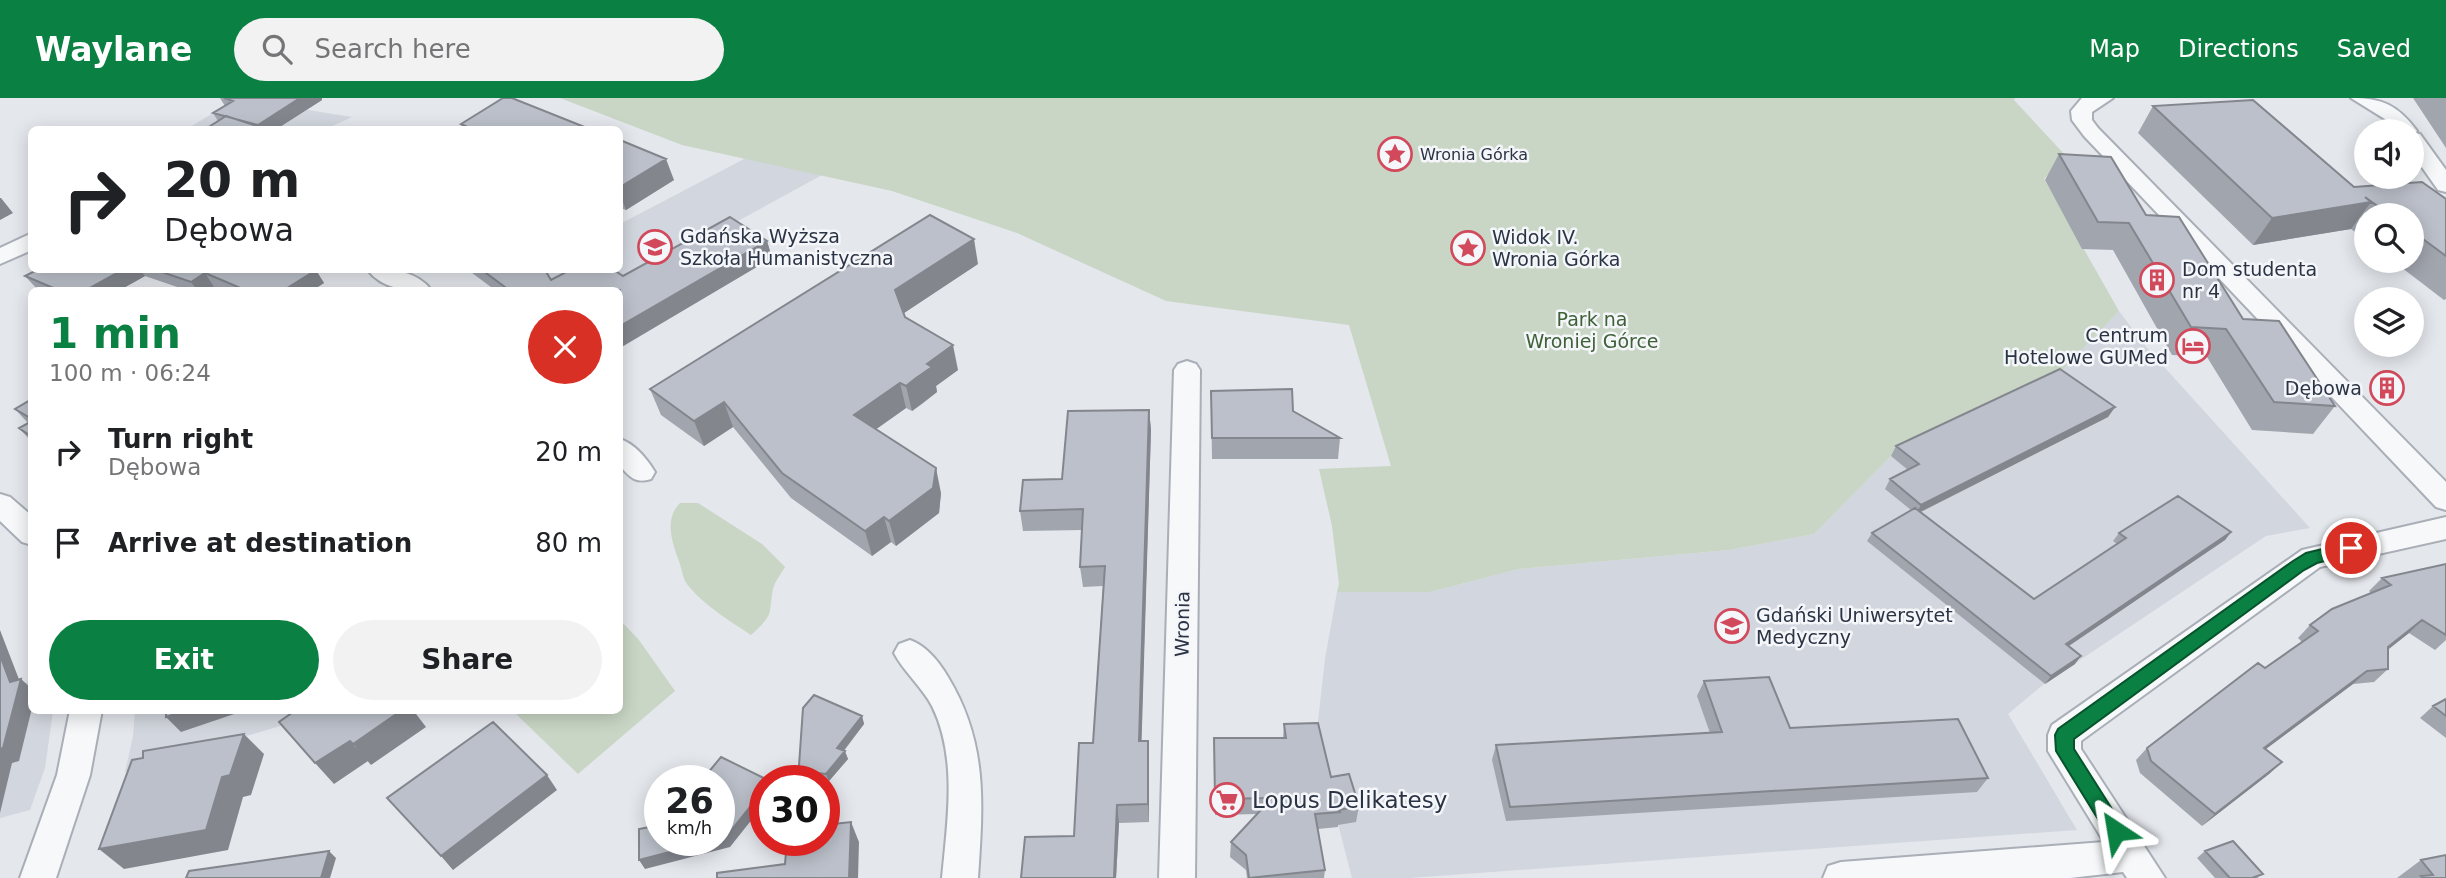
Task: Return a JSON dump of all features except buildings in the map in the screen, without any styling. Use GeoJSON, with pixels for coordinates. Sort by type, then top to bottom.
{"type":"FeatureCollection","features":[{"type":"Feature","properties":{"kind":"street"},"geometry":{"type":"LineString","coordinates":[[2103,98],[2091,101],[2081,111],[2082,120],[2091,132],[2446,500]]}},
{"type":"Feature","properties":{"kind":"street"},"geometry":{"type":"LineString","coordinates":[[2361,98],[2397,119]]}},
{"type":"Feature","properties":{"kind":"street"},"geometry":{"type":"LineString","coordinates":[[2424,155],[2446,185]]}},
{"type":"Feature","properties":{"kind":"street"},"geometry":{"type":"LineString","coordinates":[[0,257],[28,242]]}},
{"type":"Feature","properties":{"kind":"street"},"geometry":{"type":"LineString","coordinates":[[386,273],[413,287]]}},
{"type":"Feature","properties":{"kind":"street","name":"Wronia"},"geometry":{"type":"LineString","coordinates":[[1177,878],[1187,370]]}},
{"type":"Feature","properties":{"kind":"street"},"geometry":{"type":"LineString","coordinates":[[623,452],[641,472]]}},
{"type":"Feature","properties":{"kind":"street"},"geometry":{"type":"LineString","coordinates":[[0,504],[28,530]]}},
{"type":"Feature","properties":{"kind":"street"},"geometry":{"type":"LineString","coordinates":[[2139,866],[2065,751],[2064,735],[2312,558],[2446,528]]}},
{"type":"Feature","properties":{"kind":"street"},"geometry":{"type":"LineString","coordinates":[[910,653],[930,673],[947,705],[961,744],[967,786],[960,878]]}},
{"type":"Feature","properties":{"kind":"street"},"geometry":{"type":"LineString","coordinates":[[38,878],[81,753],[86,714]]}},
{"type":"Feature","properties":{"kind":"street"},"geometry":{"type":"LineString","coordinates":[[1841,878],[2023,866],[2139,866]]}},
{"type":"Feature","properties":{"kind":"street"},"geometry":{"type":"LineString","coordinates":[[2023,866],[2067,878]]}},
{"type":"Feature","properties":{"kind":"shaded area"},"geometry":{"type":"Polygon","coordinates":[[[235,100],[352,117],[332,126],[192,126],[235,100]]]}},
{"type":"Feature","properties":{"kind":"shaded area","name":"Gdańska Wyższa Szkoła Humanistyczna"},"geometry":{"type":"Polygon","coordinates":[[[746,158],[822,175],[617,287],[499,287],[527,273],[623,273],[623,222],[746,158]]]}},
{"type":"Feature","properties":{"kind":"shaded area","name":"Gdański Uniwersytet Medyczny"},"geometry":{"type":"Polygon","coordinates":[[[2119,311],[2147,348],[2310,528],[2266,536],[2044,684],[2008,714],[2077,830],[1409,878],[1352,878],[1316,739],[1325,659],[1337,592],[1430,592],[1519,569],[1729,550],[1814,534],[1891,456],[2054,379],[2119,311]]]}},
{"type":"Feature","properties":{"kind":"shaded area"},"geometry":{"type":"Polygon","coordinates":[[[28,682],[28,714],[53,714],[45,768],[30,810],[0,818],[0,692],[28,682]]]}},
{"type":"Feature","properties":{"kind":"shaded area"},"geometry":{"type":"Polygon","coordinates":[[[135,714],[308,714],[297,721],[125,772],[135,714]]]}},
{"type":"Feature","properties":{"kind":"green space","name":"Park na Wroniej Górce"},"geometry":{"type":"Polygon","coordinates":[[[560,98],[2015,98],[2066,156],[2044,179],[2119,311],[2054,379],[1891,456],[1814,534],[1729,550],[1519,569],[1430,592],[1337,592],[1339,584],[1332,526],[1319,469],[1391,466],[1349,325],[1166,301],[1017,233],[892,191],[682,145],[560,98]]]}},
{"type":"Feature","properties":{"kind":"green space"},"geometry":{"type":"Polygon","coordinates":[[[680,503],[698,503],[762,544],[785,567],[774,586],[767,618],[751,635],[708,605],[686,582],[671,532],[672,517],[680,503]]]}},
{"type":"Feature","properties":{"kind":"green space"},"geometry":{"type":"Polygon","coordinates":[[[623,623],[639,640],[675,691],[578,774],[516,714],[623,714],[623,623]]]}},
{"type":"Feature","properties":{"kind":"place","name":"Wronia Górka"},"geometry":{"type":"Point","coordinates":[1395,154]}},
{"type":"Feature","properties":{"kind":"place","name":"Gdańska Wyższa Szkoła Humanistyczna"},"geometry":{"type":"Point","coordinates":[655,247]}},
{"type":"Feature","properties":{"kind":"place","name":"Widok IV. Wronia Górka"},"geometry":{"type":"Point","coordinates":[1468,248]}},
{"type":"Feature","properties":{"kind":"place","name":"Dom studenta nr 4"},"geometry":{"type":"Point","coordinates":[2157,280]}},
{"type":"Feature","properties":{"kind":"place","name":"Centrum Hotelowe GUMed"},"geometry":{"type":"Point","coordinates":[2193,346]}},
{"type":"Feature","properties":{"kind":"place","name":"Dębowa"},"geometry":{"type":"Point","coordinates":[2387,388]}},
{"type":"Feature","properties":{"kind":"place","name":"Gdański Uniwersytet Medyczny"},"geometry":{"type":"Point","coordinates":[1732,626]}},
{"type":"Feature","properties":{"kind":"place","name":"Lopus Delikatesy"},"geometry":{"type":"Point","coordinates":[1227,800]}},
{"type":"Feature","properties":{"kind":"route"},"geometry":{"type":"LineString","coordinates":[[2116,831],[2065,751],[2064,735],[2298,566],[2312,558],[2351,548]]}}]}
